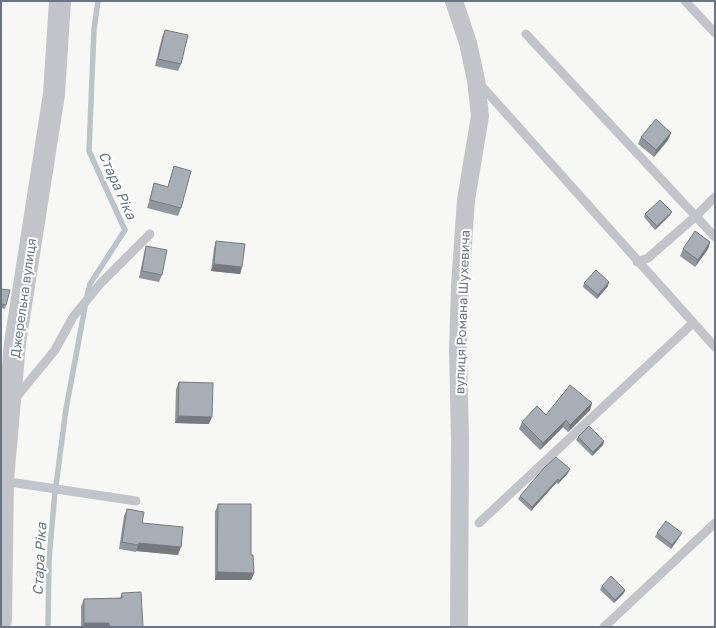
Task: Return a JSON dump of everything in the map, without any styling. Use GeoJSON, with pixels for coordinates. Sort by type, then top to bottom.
{"type":"FeatureCollection","features":[{"type":"Feature","properties":{"kind":"street","name":"Джерельна вулиця"},"geometry":{"type":"LineString","coordinates":[[1,620],[2,480],[9,406],[15,344],[54,94],[60,1]]}},
{"type":"Feature","properties":{"kind":"street","name":"вулиця Романа Шухевича"},"geometry":{"type":"LineString","coordinates":[[454,1],[468,43],[476,80],[480,116],[466,200],[460,286],[458,350],[460,440],[459,627]]}},
{"type":"Feature","properties":{"kind":"lane"},"geometry":{"type":"LineString","coordinates":[[685,1],[715,33]]}},
{"type":"Feature","properties":{"kind":"lane"},"geometry":{"type":"LineString","coordinates":[[526,34],[715,237]]}},
{"type":"Feature","properties":{"kind":"lane"},"geometry":{"type":"LineString","coordinates":[[476,80],[715,348]]}},
{"type":"Feature","properties":{"kind":"lane"},"geometry":{"type":"LineString","coordinates":[[637,262],[648,258],[696,216],[715,197]]}},
{"type":"Feature","properties":{"kind":"lane"},"geometry":{"type":"LineString","coordinates":[[9,406],[55,350],[73,318],[100,284],[150,234]]}},
{"type":"Feature","properties":{"kind":"lane"},"geometry":{"type":"LineString","coordinates":[[479,523],[693,323]]}},
{"type":"Feature","properties":{"kind":"lane"},"geometry":{"type":"LineString","coordinates":[[2,480],[136,501]]}},
{"type":"Feature","properties":{"kind":"lane"},"geometry":{"type":"LineString","coordinates":[[604,627],[715,523]]}},
{"type":"Feature","properties":{"kind":"building"},"geometry":{"type":"Polygon","coordinates":[[[165,30],[188,35],[181,64],[158,59],[165,30]]]}},
{"type":"Feature","properties":{"kind":"building"},"geometry":{"type":"Polygon","coordinates":[[[656,119],[671,133],[656,150],[641,137],[656,119]]]}},
{"type":"Feature","properties":{"kind":"building"},"geometry":{"type":"Polygon","coordinates":[[[174,166],[191,171],[181,208],[150,200],[154,183],[168,187],[174,166]]]}},
{"type":"Feature","properties":{"kind":"building"},"geometry":{"type":"Polygon","coordinates":[[[660,200],[672,212],[657,226],[645,214],[660,200]]]}},
{"type":"Feature","properties":{"kind":"building"},"geometry":{"type":"Polygon","coordinates":[[[695,231],[710,242],[698,260],[683,249],[695,231]]]}},
{"type":"Feature","properties":{"kind":"building"},"geometry":{"type":"Polygon","coordinates":[[[216,241],[245,244],[242,267],[214,264],[216,241]]]}},
{"type":"Feature","properties":{"kind":"building"},"geometry":{"type":"Polygon","coordinates":[[[146,246],[167,250],[162,275],[142,271],[146,246]]]}},
{"type":"Feature","properties":{"kind":"building"},"geometry":{"type":"Polygon","coordinates":[[[596,270],[609,282],[598,295],[584,283],[596,270]]]}},
{"type":"Feature","properties":{"kind":"building"},"geometry":{"type":"Polygon","coordinates":[[[1,289],[10,290],[6,305],[1,304],[1,289]]]}},
{"type":"Feature","properties":{"kind":"building"},"geometry":{"type":"Polygon","coordinates":[[[179,382],[213,383],[212,417],[178,416],[179,382]]]}},
{"type":"Feature","properties":{"kind":"building"},"geometry":{"type":"Polygon","coordinates":[[[570,385],[592,403],[570,425],[566,420],[543,443],[522,422],[537,406],[546,415],[570,385]]]}},
{"type":"Feature","properties":{"kind":"building"},"geometry":{"type":"Polygon","coordinates":[[[589,426],[604,441],[593,452],[578,437],[589,426]]]}},
{"type":"Feature","properties":{"kind":"building"},"geometry":{"type":"Polygon","coordinates":[[[556,457],[570,469],[559,481],[558,479],[532,507],[520,496],[544,468],[556,457]]]}},
{"type":"Feature","properties":{"kind":"building"},"geometry":{"type":"Polygon","coordinates":[[[218,504],[251,504],[251,555],[253,555],[254,573],[217,572],[218,504]]]}},
{"type":"Feature","properties":{"kind":"building"},"geometry":{"type":"Polygon","coordinates":[[[127,509],[144,512],[142,523],[183,527],[181,547],[139,543],[138,545],[122,542],[127,509]]]}},
{"type":"Feature","properties":{"kind":"building"},"geometry":{"type":"Polygon","coordinates":[[[666,521],[682,533],[672,545],[657,533],[666,521]]]}},
{"type":"Feature","properties":{"kind":"building"},"geometry":{"type":"Polygon","coordinates":[[[611,576],[625,590],[615,600],[602,586],[611,576]]]}},
{"type":"Feature","properties":{"kind":"building"},"geometry":{"type":"Polygon","coordinates":[[[141,592],[143,627],[110,627],[109,623],[84,623],[84,599],[122,598],[122,593],[141,592]]]}},
{"type":"Feature","properties":{"kind":"waterway","name":"Стара Ріка"},"geometry":{"type":"LineString","coordinates":[[87,296],[90,284],[125,230],[89,151],[94,29],[98,1]]}},
{"type":"Feature","properties":{"kind":"waterway","name":"Стара Ріка"},"geometry":{"type":"LineString","coordinates":[[56,485],[66,409],[85,307]]}},
{"type":"Feature","properties":{"kind":"waterway","name":"Стара Ріка"},"geometry":{"type":"LineString","coordinates":[[48,627],[49,560],[55,491]]}}]}
